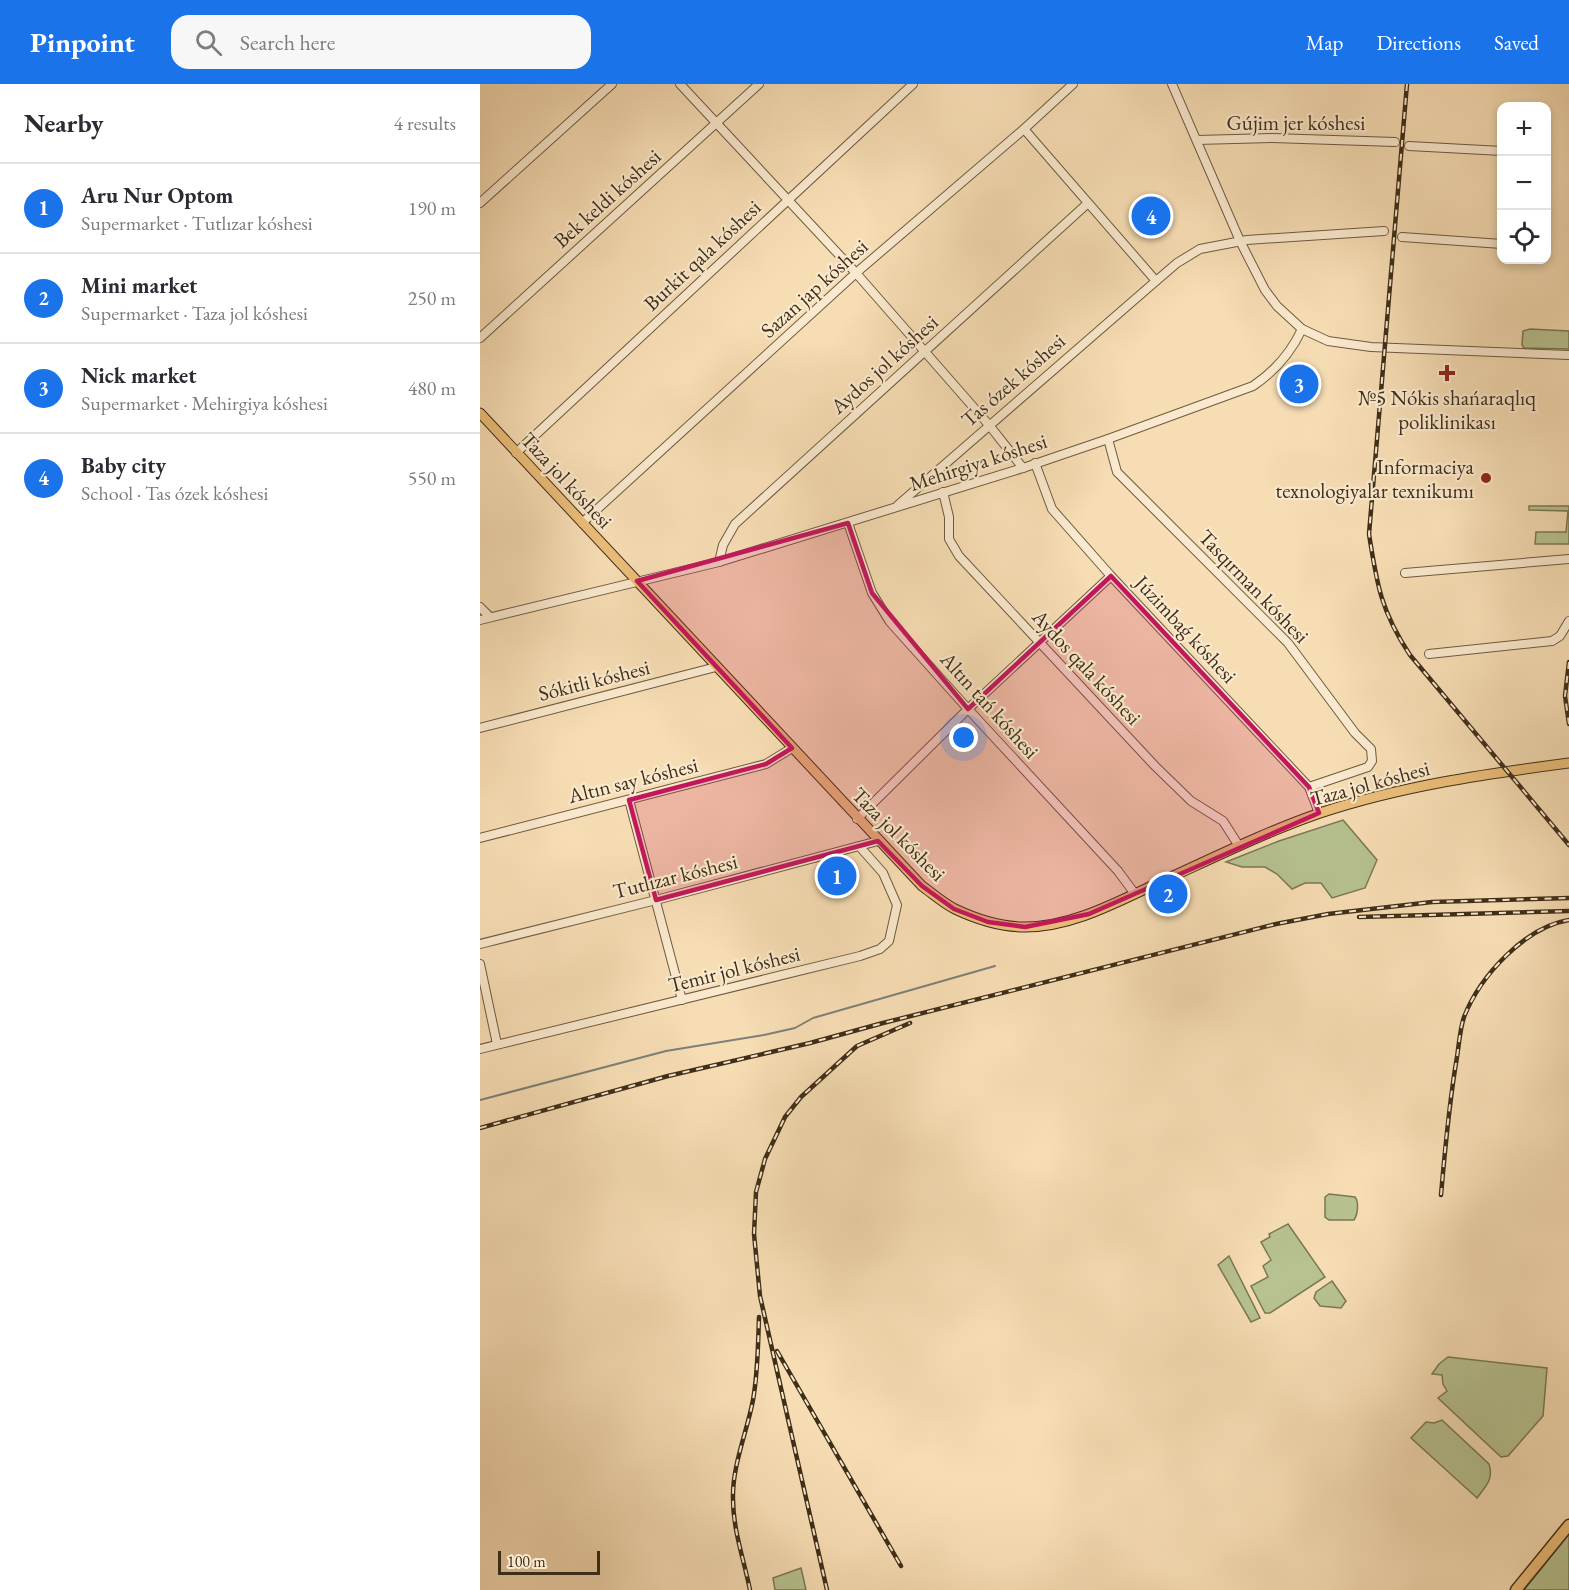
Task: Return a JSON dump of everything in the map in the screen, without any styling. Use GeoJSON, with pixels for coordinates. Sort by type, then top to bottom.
{"type":"FeatureCollection","features":[{"type":"Feature","properties":{"kind":"highway"},"geometry":{"type":"LineString","coordinates":[[1516,1590],[1569,1525]]}},
{"type":"Feature","properties":{"kind":"main road","name":"Taza jol kóshesi"},"geometry":{"type":"LineString","coordinates":[[480,413],[922,886],[954,909],[988,922],[1025,927],[1054,923],[1089,914],[1239,846],[1320,813],[1401,789],[1569,763]]}},
{"type":"Feature","properties":{"kind":"street"},"geometry":{"type":"LineString","coordinates":[[480,203],[612,84]]}},
{"type":"Feature","properties":{"kind":"street"},"geometry":{"type":"LineString","coordinates":[[680,84],[856,273],[989,425],[1023,468]]}},
{"type":"Feature","properties":{"kind":"street","name":"Bek keldi kóshesi"},"geometry":{"type":"LineString","coordinates":[[480,338],[759,84]]}},
{"type":"Feature","properties":{"kind":"street","name":"Burkit qala kóshesi"},"geometry":{"type":"LineString","coordinates":[[516,453],[913,84]]}},
{"type":"Feature","properties":{"kind":"street","name":"Sazan jap kóshesi"},"geometry":{"type":"LineString","coordinates":[[582,523],[856,273],[1073,84]]}},
{"type":"Feature","properties":{"kind":"street"},"geometry":{"type":"LineString","coordinates":[[1172,84],[1240,241],[1265,290],[1277,306],[1302,329],[1328,341],[1371,347],[1569,355]]}},
{"type":"Feature","properties":{"kind":"street"},"geometry":{"type":"LineString","coordinates":[[1024,129],[1156,281]]}},
{"type":"Feature","properties":{"kind":"street","name":"Gújim jer kóshesi"},"geometry":{"type":"LineString","coordinates":[[1197,140],[1272,138],[1395,142]]}},
{"type":"Feature","properties":{"kind":"street"},"geometry":{"type":"LineString","coordinates":[[1409,146],[1497,151]]}},
{"type":"Feature","properties":{"kind":"street","name":"Aydos jol kóshesi"},"geometry":{"type":"LineString","coordinates":[[719,562],[723,545],[735,524],[1088,203]]}},
{"type":"Feature","properties":{"kind":"street","name":"Tas ózek kóshesi"},"geometry":{"type":"LineString","coordinates":[[894,508],[1156,281],[1200,249],[1240,241],[1384,231]]}},
{"type":"Feature","properties":{"kind":"street"},"geometry":{"type":"LineString","coordinates":[[1402,237],[1497,244]]}},
{"type":"Feature","properties":{"kind":"street","name":"Mehirgiya kóshesi"},"geometry":{"type":"LineString","coordinates":[[480,620],[719,562],[1023,468],[1108,439],[1253,386],[1271,374],[1295,345],[1302,329]]}},
{"type":"Feature","properties":{"kind":"street","name":"Tasqırman kóshesi"},"geometry":{"type":"LineString","coordinates":[[1108,439],[1117,472],[1288,644],[1355,733],[1371,748],[1372,761],[1368,767],[1309,787]]}},
{"type":"Feature","properties":{"kind":"street","name":"Júzimbaǵ kóshesi"},"geometry":{"type":"LineString","coordinates":[[1035,463],[1052,509],[1111,576],[1309,787],[1320,813]]}},
{"type":"Feature","properties":{"kind":"street","name":"Aydos qala kóshesi"},"geometry":{"type":"LineString","coordinates":[[943,492],[949,539],[959,556],[1155,766],[1191,801],[1223,821],[1239,846]]}},
{"type":"Feature","properties":{"kind":"street","name":"Altın tań kóshesi"},"geometry":{"type":"LineString","coordinates":[[848,523],[872,593],[890,622],[1118,871],[1135,894]]}},
{"type":"Feature","properties":{"kind":"street"},"geometry":{"type":"LineString","coordinates":[[1405,573],[1569,559]]}},
{"type":"Feature","properties":{"kind":"street"},"geometry":{"type":"LineString","coordinates":[[857,819],[968,709],[1111,576]]}},
{"type":"Feature","properties":{"kind":"street"},"geometry":{"type":"LineString","coordinates":[[480,607],[490,617]]}},
{"type":"Feature","properties":{"kind":"street"},"geometry":{"type":"LineString","coordinates":[[1429,654],[1552,641],[1560,636],[1569,621]]}},
{"type":"Feature","properties":{"kind":"street","name":"Sókitli kóshesi"},"geometry":{"type":"LineString","coordinates":[[480,728],[717,667]]}},
{"type":"Feature","properties":{"kind":"street","name":"Altın say kóshesi"},"geometry":{"type":"LineString","coordinates":[[480,838],[766,764],[792,748]]}},
{"type":"Feature","properties":{"kind":"street"},"geometry":{"type":"LineString","coordinates":[[628,800],[682,1000]]}},
{"type":"Feature","properties":{"kind":"street","name":"Tutlızar kóshesi"},"geometry":{"type":"LineString","coordinates":[[480,944],[878,841]]}},
{"type":"Feature","properties":{"kind":"street","name":"Temir jol kóshesi"},"geometry":{"type":"LineString","coordinates":[[480,1048],[880,950],[889,941],[897,905],[883,873],[860,847]]}},
{"type":"Feature","properties":{"kind":"street"},"geometry":{"type":"LineString","coordinates":[[480,964],[497,1044]]}},
{"type":"Feature","properties":{"kind":"highlighted area"},"geometry":{"type":"Polygon","coordinates":[[[848,523],[872,593],[968,709],[1111,576],[1309,787],[1319,813],[1089,914],[1025,927],[988,922],[954,909],[922,886],[878,841],[656,900],[629,800],[766,764],[792,748],[637,581],[848,523]]]}},
{"type":"Feature","properties":{"kind":"green space"},"geometry":{"type":"Polygon","coordinates":[[[1530,329],[1569,331],[1569,349],[1524,348],[1522,345],[1523,331],[1530,329]]]}},
{"type":"Feature","properties":{"kind":"green space"},"geometry":{"type":"Polygon","coordinates":[[[1529,506],[1569,506],[1569,544],[1535,544],[1536,532],[1566,532],[1568,511],[1529,510],[1529,506]]]}},
{"type":"Feature","properties":{"kind":"green space"},"geometry":{"type":"Polygon","coordinates":[[[1343,820],[1377,860],[1365,888],[1332,898],[1321,883],[1305,883],[1292,889],[1277,874],[1265,867],[1242,867],[1226,862],[1279,841],[1343,820]]]}},
{"type":"Feature","properties":{"kind":"green space"},"geometry":{"type":"Polygon","coordinates":[[[1329,1194],[1355,1197],[1358,1208],[1354,1220],[1329,1220],[1325,1217],[1325,1197],[1329,1194]]]}},
{"type":"Feature","properties":{"kind":"green space"},"geometry":{"type":"Polygon","coordinates":[[[1288,1224],[1325,1277],[1270,1313],[1265,1313],[1251,1286],[1268,1277],[1263,1266],[1271,1260],[1261,1242],[1270,1237],[1269,1234],[1288,1224]]]}},
{"type":"Feature","properties":{"kind":"green space"},"geometry":{"type":"Polygon","coordinates":[[[1229,1256],[1260,1318],[1251,1322],[1218,1265],[1229,1256]]]}},
{"type":"Feature","properties":{"kind":"green space"},"geometry":{"type":"Polygon","coordinates":[[[1332,1281],[1346,1301],[1341,1308],[1320,1306],[1314,1298],[1316,1292],[1332,1281]]]}},
{"type":"Feature","properties":{"kind":"green space"},"geometry":{"type":"Polygon","coordinates":[[[1448,1357],[1547,1368],[1543,1416],[1508,1456],[1501,1457],[1438,1398],[1447,1391],[1442,1375],[1432,1374],[1448,1357]]]}},
{"type":"Feature","properties":{"kind":"green space"},"geometry":{"type":"Polygon","coordinates":[[[1442,1420],[1489,1464],[1490,1478],[1477,1498],[1411,1438],[1426,1422],[1434,1423],[1442,1420]]]}},
{"type":"Feature","properties":{"kind":"green space"},"geometry":{"type":"Polygon","coordinates":[[[1569,1534],[1569,1590],[1524,1590],[1569,1534]]]}},
{"type":"Feature","properties":{"kind":"green space"},"geometry":{"type":"Polygon","coordinates":[[[801,1568],[806,1590],[775,1590],[773,1578],[801,1568]]]}},
{"type":"Feature","properties":{"kind":"waterway"},"geometry":{"type":"LineString","coordinates":[[480,1100],[666,1051],[795,1028],[813,1018],[995,966]]}},
{"type":"Feature","properties":{"kind":"railway"},"geometry":{"type":"LineString","coordinates":[[1407,84],[1369,534],[1378,583],[1392,625],[1410,655],[1569,845]]}},
{"type":"Feature","properties":{"kind":"railway"},"geometry":{"type":"LineString","coordinates":[[1569,662],[1565,696],[1569,724]]}},
{"type":"Feature","properties":{"kind":"railway"},"geometry":{"type":"LineString","coordinates":[[480,1128],[668,1076],[810,1043],[1276,924],[1328,914],[1432,902],[1569,898]]}},
{"type":"Feature","properties":{"kind":"railway"},"geometry":{"type":"LineString","coordinates":[[1359,917],[1569,911]]}},
{"type":"Feature","properties":{"kind":"railway"},"geometry":{"type":"LineString","coordinates":[[1441,1195],[1461,1032],[1471,1001],[1493,970],[1521,943],[1536,932],[1569,920]]}},
{"type":"Feature","properties":{"kind":"railway"},"geometry":{"type":"LineString","coordinates":[[827,1590],[760,1296],[754,1234],[756,1192],[765,1159],[785,1117],[801,1097],[857,1046],[910,1023]]}},
{"type":"Feature","properties":{"kind":"railway"},"geometry":{"type":"LineString","coordinates":[[750,1590],[733,1511],[733,1487],[755,1390],[759,1317]]}},
{"type":"Feature","properties":{"kind":"railway"},"geometry":{"type":"LineString","coordinates":[[777,1351],[901,1566]]}},
{"type":"Feature","properties":{"kind":"place","name":"Baby city"},"geometry":{"type":"Point","coordinates":[1151,216]}},
{"type":"Feature","properties":{"kind":"place","name":"№5 Nókis shańaraqlıq poliklinikası"},"geometry":{"type":"Point","coordinates":[1447,373]}},
{"type":"Feature","properties":{"kind":"place","name":"Nick market"},"geometry":{"type":"Point","coordinates":[1299,384]}},
{"type":"Feature","properties":{"kind":"place","name":"Informaciya texnologiyalar texnikumı"},"geometry":{"type":"Point","coordinates":[1486,478]}},
{"type":"Feature","properties":{"kind":"place","name":"Aru Nur Optom"},"geometry":{"type":"Point","coordinates":[837,876]}},
{"type":"Feature","properties":{"kind":"place","name":"Mini market"},"geometry":{"type":"Point","coordinates":[1168,894]}}]}
